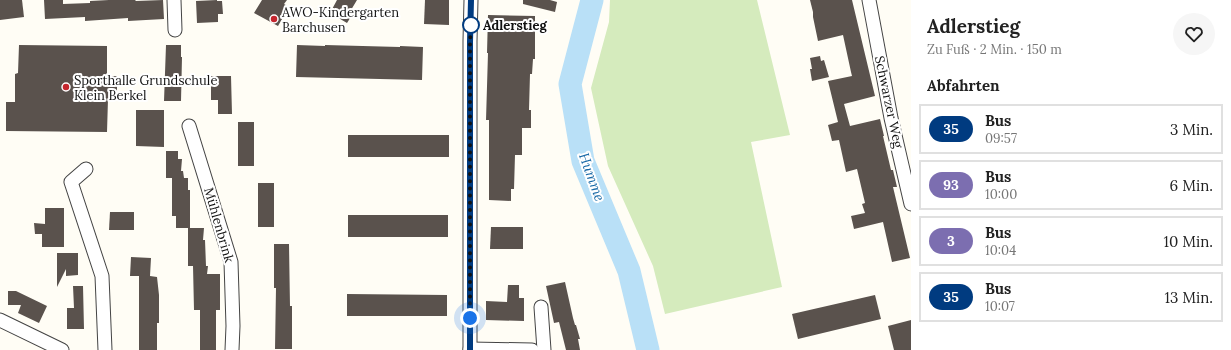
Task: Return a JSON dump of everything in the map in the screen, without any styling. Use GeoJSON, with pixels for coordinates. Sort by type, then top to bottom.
{"type":"FeatureCollection","features":[{"type":"Feature","properties":{"kind":"street"},"geometry":{"type":"LineString","coordinates":[[174,0],[175,30]]}},
{"type":"Feature","properties":{"kind":"street"},"geometry":{"type":"LineString","coordinates":[[471,0],[470,349],[532,350]]}},
{"type":"Feature","properties":{"kind":"street","name":"Schwarzer Weg"},"geometry":{"type":"LineString","coordinates":[[868,0],[891,118],[911,204]]}},
{"type":"Feature","properties":{"kind":"street","name":"Mühlenbrink"},"geometry":{"type":"LineString","coordinates":[[189,126],[231,262],[232,350]]}},
{"type":"Feature","properties":{"kind":"street"},"geometry":{"type":"LineString","coordinates":[[86,168],[70,182],[102,276],[104,350]]}},
{"type":"Feature","properties":{"kind":"street"},"geometry":{"type":"LineString","coordinates":[[541,307],[544,350]]}},
{"type":"Feature","properties":{"kind":"street"},"geometry":{"type":"LineString","coordinates":[[0,320],[62,350]]}},
{"type":"Feature","properties":{"kind":"green space"},"geometry":{"type":"Polygon","coordinates":[[[610,0],[757,0],[790,135],[751,142],[782,287],[665,314],[653,266],[608,166],[591,88],[609,22],[610,0]]]}},
{"type":"Feature","properties":{"kind":"building"},"geometry":{"type":"Polygon","coordinates":[[[0,0],[22,0],[24,17],[0,20],[0,0]]]}},
{"type":"Feature","properties":{"kind":"building"},"geometry":{"type":"Polygon","coordinates":[[[44,0],[63,0],[63,4],[90,3],[90,1],[109,0],[163,0],[164,19],[128,21],[128,18],[85,21],[85,17],[45,19],[44,0]]]}},
{"type":"Feature","properties":{"kind":"building","name":"AWO-Kindergarten Barchusen"},"geometry":{"type":"Polygon","coordinates":[[[262,0],[287,0],[284,4],[289,7],[278,26],[254,13],[262,0]]]}},
{"type":"Feature","properties":{"kind":"building"},"geometry":{"type":"Polygon","coordinates":[[[337,0],[357,0],[351,10],[354,12],[347,23],[330,13],[337,0]]]}},
{"type":"Feature","properties":{"kind":"building"},"geometry":{"type":"Polygon","coordinates":[[[425,0],[449,0],[449,25],[424,24],[425,0]]]}},
{"type":"Feature","properties":{"kind":"building"},"geometry":{"type":"Polygon","coordinates":[[[523,0],[550,0],[557,2],[555,12],[523,4],[523,0]]]}},
{"type":"Feature","properties":{"kind":"building"},"geometry":{"type":"Polygon","coordinates":[[[810,0],[852,0],[875,96],[844,104],[850,126],[880,119],[891,170],[893,170],[897,187],[893,187],[910,258],[892,262],[883,222],[854,229],[851,216],[865,213],[862,204],[865,203],[857,169],[846,172],[839,140],[832,141],[828,125],[838,122],[828,81],[852,76],[843,35],[818,41],[810,0]]]}},
{"type":"Feature","properties":{"kind":"building"},"geometry":{"type":"Polygon","coordinates":[[[196,1],[222,1],[223,14],[218,14],[218,22],[197,23],[196,1]]]}},
{"type":"Feature","properties":{"kind":"building"},"geometry":{"type":"Polygon","coordinates":[[[488,15],[535,16],[535,59],[533,59],[532,74],[530,74],[529,110],[531,110],[531,128],[522,128],[522,155],[515,155],[514,189],[511,189],[511,201],[489,200],[489,120],[486,120],[488,15]]]}},
{"type":"Feature","properties":{"kind":"building","name":"Sporthalle Grundschule Klein Berkel"},"geometry":{"type":"Polygon","coordinates":[[[19,45],[107,46],[107,76],[117,76],[117,99],[108,99],[107,132],[6,131],[6,102],[15,102],[15,74],[18,73],[19,45]]]}},
{"type":"Feature","properties":{"kind":"building"},"geometry":{"type":"Polygon","coordinates":[[[166,45],[181,45],[181,101],[164,101],[166,45]]]}},
{"type":"Feature","properties":{"kind":"building"},"geometry":{"type":"Polygon","coordinates":[[[297,45],[423,47],[422,80],[296,77],[297,45]]]}},
{"type":"Feature","properties":{"kind":"building"},"geometry":{"type":"Polygon","coordinates":[[[820,56],[821,61],[824,60],[829,77],[812,81],[810,58],[820,56]]]}},
{"type":"Feature","properties":{"kind":"building"},"geometry":{"type":"Polygon","coordinates":[[[211,76],[231,76],[232,114],[218,114],[218,100],[211,100],[211,76]]]}},
{"type":"Feature","properties":{"kind":"building"},"geometry":{"type":"Polygon","coordinates":[[[136,110],[164,110],[164,147],[136,146],[136,110]]]}},
{"type":"Feature","properties":{"kind":"building"},"geometry":{"type":"Polygon","coordinates":[[[238,122],[254,122],[254,166],[238,166],[238,122]]]}},
{"type":"Feature","properties":{"kind":"building"},"geometry":{"type":"Polygon","coordinates":[[[348,135],[449,135],[449,157],[348,157],[348,135]]]}},
{"type":"Feature","properties":{"kind":"building"},"geometry":{"type":"Polygon","coordinates":[[[166,151],[178,151],[178,159],[182,159],[181,171],[183,171],[184,178],[188,178],[188,190],[190,190],[190,228],[204,228],[203,240],[205,240],[206,266],[208,266],[207,274],[220,274],[220,310],[216,310],[216,350],[200,350],[200,310],[194,310],[193,266],[188,266],[188,228],[176,228],[176,216],[172,216],[172,178],[166,178],[166,151]]]}},
{"type":"Feature","properties":{"kind":"building"},"geometry":{"type":"Polygon","coordinates":[[[258,183],[274,183],[274,227],[258,227],[258,183]]]}},
{"type":"Feature","properties":{"kind":"building"},"geometry":{"type":"Polygon","coordinates":[[[45,208],[64,208],[64,247],[42,247],[42,234],[35,234],[34,223],[45,224],[45,208]]]}},
{"type":"Feature","properties":{"kind":"building"},"geometry":{"type":"Polygon","coordinates":[[[110,212],[134,212],[134,230],[109,230],[110,212]]]}},
{"type":"Feature","properties":{"kind":"building"},"geometry":{"type":"Polygon","coordinates":[[[348,215],[448,215],[448,237],[348,237],[348,215]]]}},
{"type":"Feature","properties":{"kind":"building"},"geometry":{"type":"Polygon","coordinates":[[[491,227],[523,227],[523,249],[490,249],[491,227]]]}},
{"type":"Feature","properties":{"kind":"building"},"geometry":{"type":"Polygon","coordinates":[[[274,244],[289,244],[290,306],[292,306],[292,349],[275,349],[276,288],[274,288],[274,244]]]}},
{"type":"Feature","properties":{"kind":"building"},"geometry":{"type":"Polygon","coordinates":[[[57,253],[78,253],[78,275],[66,276],[66,269],[57,287],[57,253]]]}},
{"type":"Feature","properties":{"kind":"building"},"geometry":{"type":"Polygon","coordinates":[[[131,257],[151,258],[150,276],[157,277],[159,295],[159,323],[157,323],[157,350],[139,350],[139,276],[130,276],[131,257]]]}},
{"type":"Feature","properties":{"kind":"building"},"geometry":{"type":"Polygon","coordinates":[[[565,282],[573,318],[580,339],[578,339],[580,350],[566,350],[559,322],[554,323],[546,286],[565,282]]]}},
{"type":"Feature","properties":{"kind":"building"},"geometry":{"type":"Polygon","coordinates":[[[508,285],[519,285],[519,298],[524,298],[524,321],[486,320],[486,301],[507,302],[508,285]]]}},
{"type":"Feature","properties":{"kind":"building"},"geometry":{"type":"Polygon","coordinates":[[[73,286],[83,286],[84,329],[67,329],[67,308],[74,308],[73,286]]]}},
{"type":"Feature","properties":{"kind":"building"},"geometry":{"type":"Polygon","coordinates":[[[8,291],[16,291],[47,306],[39,323],[18,313],[21,305],[8,305],[8,291]]]}},
{"type":"Feature","properties":{"kind":"building"},"geometry":{"type":"Polygon","coordinates":[[[347,294],[447,295],[447,316],[347,316],[347,294]]]}},
{"type":"Feature","properties":{"kind":"building"},"geometry":{"type":"Polygon","coordinates":[[[875,295],[881,319],[798,339],[792,314],[875,295]]]}},
{"type":"Feature","properties":{"kind":"building"},"geometry":{"type":"Polygon","coordinates":[[[911,320],[911,350],[894,350],[888,326],[911,320]]]}},
{"type":"Feature","properties":{"kind":"waterway","name":"Humme"},"geometry":{"type":"LineString","coordinates":[[592,0],[570,84],[583,161],[629,271],[648,350]]}},
{"type":"Feature","properties":{"kind":"bus line","name":"35"},"geometry":{"type":"LineString","coordinates":[[470,350],[471,0]]}},
{"type":"Feature","properties":{"kind":"place","name":"AWO-Kindergarten Barchusen"},"geometry":{"type":"Point","coordinates":[274,19]}},
{"type":"Feature","properties":{"kind":"place","name":"Adlerstieg"},"geometry":{"type":"Point","coordinates":[471,25]}},
{"type":"Feature","properties":{"kind":"place","name":"Sporthalle Grundschule Klein Berkel"},"geometry":{"type":"Point","coordinates":[66,87]}},
{"type":"Feature","properties":{"kind":"route"},"geometry":{"type":"LineString","coordinates":[[470,318],[471,25]]}}]}
